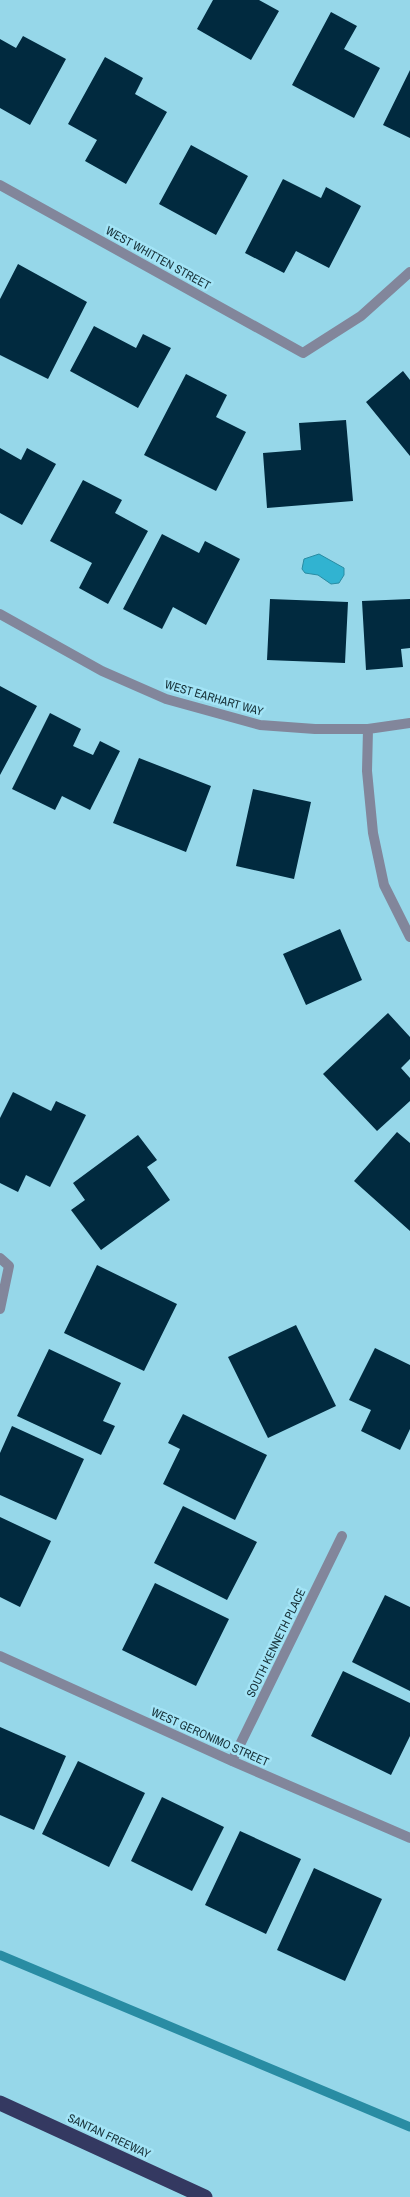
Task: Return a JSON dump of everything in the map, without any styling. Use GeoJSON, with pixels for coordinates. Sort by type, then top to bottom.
{"type":"FeatureCollection","features":[{"type":"Feature","properties":{"kind":"highway","name":"SANTAN FREEWAY"},"geometry":{"type":"LineString","coordinates":[[0,2103],[205,2197]]}},
{"type":"Feature","properties":{"kind":"street","name":"WEST WHITTEN STREET"},"geometry":{"type":"LineString","coordinates":[[0,185],[303,353],[361,316],[410,272]]}},
{"type":"Feature","properties":{"kind":"street","name":"WEST EARHART WAY"},"geometry":{"type":"LineString","coordinates":[[0,614],[102,671],[166,699],[260,724],[315,730],[368,729],[410,723]]}},
{"type":"Feature","properties":{"kind":"street"},"geometry":{"type":"LineString","coordinates":[[368,729],[367,771],[373,833],[384,885],[410,937]]}},
{"type":"Feature","properties":{"kind":"street"},"geometry":{"type":"LineString","coordinates":[[0,1258],[9,1266],[0,1309]]}},
{"type":"Feature","properties":{"kind":"street","name":"SOUTH KENNETH PLACE"},"geometry":{"type":"LineString","coordinates":[[232,1761],[342,1536]]}},
{"type":"Feature","properties":{"kind":"street","name":"WEST GERONIMO STREET"},"geometry":{"type":"LineString","coordinates":[[0,1656],[232,1761],[410,1838]]}},
{"type":"Feature","properties":{"kind":"water"},"geometry":{"type":"Polygon","coordinates":[[[319,554],[344,568],[344,575],[339,583],[331,584],[318,575],[305,573],[302,569],[304,559],[319,554]]]}},
{"type":"Feature","properties":{"kind":"building"},"geometry":{"type":"Polygon","coordinates":[[[213,0],[259,0],[279,11],[251,60],[197,29],[213,0]]]}},
{"type":"Feature","properties":{"kind":"building"},"geometry":{"type":"Polygon","coordinates":[[[331,12],[357,26],[344,49],[380,68],[354,118],[292,85],[331,12]]]}},
{"type":"Feature","properties":{"kind":"building"},"geometry":{"type":"Polygon","coordinates":[[[23,36],[66,59],[30,125],[0,108],[0,39],[16,48],[23,36]]]}},
{"type":"Feature","properties":{"kind":"building"},"geometry":{"type":"Polygon","coordinates":[[[105,57],[143,78],[135,94],[167,112],[126,184],[85,161],[97,140],[68,124],[105,57]]]}},
{"type":"Feature","properties":{"kind":"building"},"geometry":{"type":"Polygon","coordinates":[[[410,70],[410,138],[383,125],[410,70]]]}},
{"type":"Feature","properties":{"kind":"building"},"geometry":{"type":"Polygon","coordinates":[[[191,145],[248,176],[216,235],[159,204],[191,145]]]}},
{"type":"Feature","properties":{"kind":"building"},"geometry":{"type":"Polygon","coordinates":[[[283,179],[321,198],[326,187],[361,206],[329,268],[296,251],[284,273],[245,253],[283,179]]]}},
{"type":"Feature","properties":{"kind":"building"},"geometry":{"type":"Polygon","coordinates":[[[18,264],[87,302],[48,379],[0,355],[0,299],[18,264]]]}},
{"type":"Feature","properties":{"kind":"building"},"geometry":{"type":"Polygon","coordinates":[[[94,326],[136,348],[143,334],[171,348],[138,408],[70,371],[94,326]]]}},
{"type":"Feature","properties":{"kind":"building"},"geometry":{"type":"Polygon","coordinates":[[[403,371],[410,380],[410,456],[366,402],[403,371]]]}},
{"type":"Feature","properties":{"kind":"building"},"geometry":{"type":"Polygon","coordinates":[[[186,374],[227,395],[216,417],[246,432],[216,491],[144,455],[186,374]]]}},
{"type":"Feature","properties":{"kind":"building"},"geometry":{"type":"Polygon","coordinates":[[[346,420],[353,501],[267,508],[263,453],[301,450],[299,423],[346,420]]]}},
{"type":"Feature","properties":{"kind":"building"},"geometry":{"type":"Polygon","coordinates":[[[0,448],[21,460],[27,448],[56,464],[22,525],[0,513],[0,448]]]}},
{"type":"Feature","properties":{"kind":"building"},"geometry":{"type":"Polygon","coordinates":[[[83,480],[122,500],[115,513],[148,531],[108,604],[79,588],[92,563],[50,541],[83,480]]]}},
{"type":"Feature","properties":{"kind":"building"},"geometry":{"type":"Polygon","coordinates":[[[162,534],[199,553],[205,541],[240,559],[206,625],[173,607],[162,629],[123,609],[162,534]]]}},
{"type":"Feature","properties":{"kind":"building"},"geometry":{"type":"Polygon","coordinates":[[[270,599],[348,602],[345,663],[267,660],[270,599]]]}},
{"type":"Feature","properties":{"kind":"building"},"geometry":{"type":"Polygon","coordinates":[[[410,599],[410,648],[401,649],[403,667],[366,670],[362,601],[410,599]]]}},
{"type":"Feature","properties":{"kind":"building"},"geometry":{"type":"Polygon","coordinates":[[[0,686],[37,706],[0,775],[0,686]]]}},
{"type":"Feature","properties":{"kind":"building"},"geometry":{"type":"Polygon","coordinates":[[[50,713],[81,729],[73,746],[93,755],[100,741],[120,751],[90,810],[62,796],[55,810],[12,789],[50,713]]]}},
{"type":"Feature","properties":{"kind":"building"},"geometry":{"type":"Polygon","coordinates":[[[139,758],[211,786],[186,852],[113,823],[139,758]]]}},
{"type":"Feature","properties":{"kind":"building"},"geometry":{"type":"Polygon","coordinates":[[[253,789],[311,802],[294,879],[236,866],[253,789]]]}},
{"type":"Feature","properties":{"kind":"building"},"geometry":{"type":"Polygon","coordinates":[[[340,929],[362,980],[306,1005],[283,954],[340,929]]]}},
{"type":"Feature","properties":{"kind":"building"},"geometry":{"type":"Polygon","coordinates":[[[388,1013],[410,1037],[410,1059],[401,1068],[410,1078],[410,1101],[377,1131],[323,1074],[388,1013]]]}},
{"type":"Feature","properties":{"kind":"building"},"geometry":{"type":"Polygon","coordinates":[[[13,1092],[51,1111],[56,1101],[86,1115],[50,1187],[26,1175],[18,1192],[0,1183],[0,1118],[13,1092]]]}},
{"type":"Feature","properties":{"kind":"building"},"geometry":{"type":"Polygon","coordinates":[[[397,1132],[410,1143],[410,1231],[354,1181],[397,1132]]]}},
{"type":"Feature","properties":{"kind":"building"},"geometry":{"type":"Polygon","coordinates":[[[138,1135],[157,1160],[147,1167],[170,1200],[101,1250],[71,1210],[85,1200],[73,1183],[138,1135]]]}},
{"type":"Feature","properties":{"kind":"building"},"geometry":{"type":"Polygon","coordinates":[[[97,1265],[177,1304],[144,1371],[64,1333],[97,1265]]]}},
{"type":"Feature","properties":{"kind":"building"},"geometry":{"type":"Polygon","coordinates":[[[296,1325],[336,1406],[268,1438],[228,1357],[296,1325]]]}},
{"type":"Feature","properties":{"kind":"building"},"geometry":{"type":"Polygon","coordinates":[[[375,1348],[410,1365],[410,1429],[400,1450],[361,1431],[371,1410],[349,1400],[375,1348]]]}},
{"type":"Feature","properties":{"kind":"building"},"geometry":{"type":"Polygon","coordinates":[[[49,1349],[121,1383],[103,1421],[115,1426],[101,1455],[17,1416],[49,1349]]]}},
{"type":"Feature","properties":{"kind":"building"},"geometry":{"type":"Polygon","coordinates":[[[183,1414],[267,1455],[235,1520],[163,1484],[180,1449],[168,1443],[183,1414]]]}},
{"type":"Feature","properties":{"kind":"building"},"geometry":{"type":"Polygon","coordinates":[[[12,1426],[84,1459],[56,1520],[0,1495],[0,1453],[12,1426]]]}},
{"type":"Feature","properties":{"kind":"building"},"geometry":{"type":"Polygon","coordinates":[[[183,1506],[257,1542],[227,1600],[154,1563],[183,1506]]]}},
{"type":"Feature","properties":{"kind":"building"},"geometry":{"type":"Polygon","coordinates":[[[0,1517],[51,1541],[20,1607],[0,1597],[0,1517]]]}},
{"type":"Feature","properties":{"kind":"building"},"geometry":{"type":"Polygon","coordinates":[[[155,1583],[229,1619],[196,1686],[122,1650],[155,1583]]]}},
{"type":"Feature","properties":{"kind":"building"},"geometry":{"type":"Polygon","coordinates":[[[385,1595],[410,1607],[410,1691],[352,1662],[385,1595]]]}},
{"type":"Feature","properties":{"kind":"building"},"geometry":{"type":"Polygon","coordinates":[[[343,1671],[410,1703],[410,1736],[391,1775],[311,1736],[343,1671]]]}},
{"type":"Feature","properties":{"kind":"building"},"geometry":{"type":"Polygon","coordinates":[[[0,1727],[66,1756],[34,1830],[0,1815],[0,1727]]]}},
{"type":"Feature","properties":{"kind":"building"},"geometry":{"type":"Polygon","coordinates":[[[78,1761],[145,1793],[109,1867],[42,1834],[78,1761]]]}},
{"type":"Feature","properties":{"kind":"building"},"geometry":{"type":"Polygon","coordinates":[[[162,1797],[224,1827],[192,1891],[131,1861],[162,1797]]]}},
{"type":"Feature","properties":{"kind":"building"},"geometry":{"type":"Polygon","coordinates":[[[240,1831],[301,1859],[266,1934],[205,1905],[240,1831]]]}},
{"type":"Feature","properties":{"kind":"building"},"geometry":{"type":"Polygon","coordinates":[[[314,1868],[382,1899],[345,1981],[277,1950],[314,1868]]]}},
{"type":"Feature","properties":{"kind":"waterway"},"geometry":{"type":"LineString","coordinates":[[0,1955],[410,2127]]}}]}
